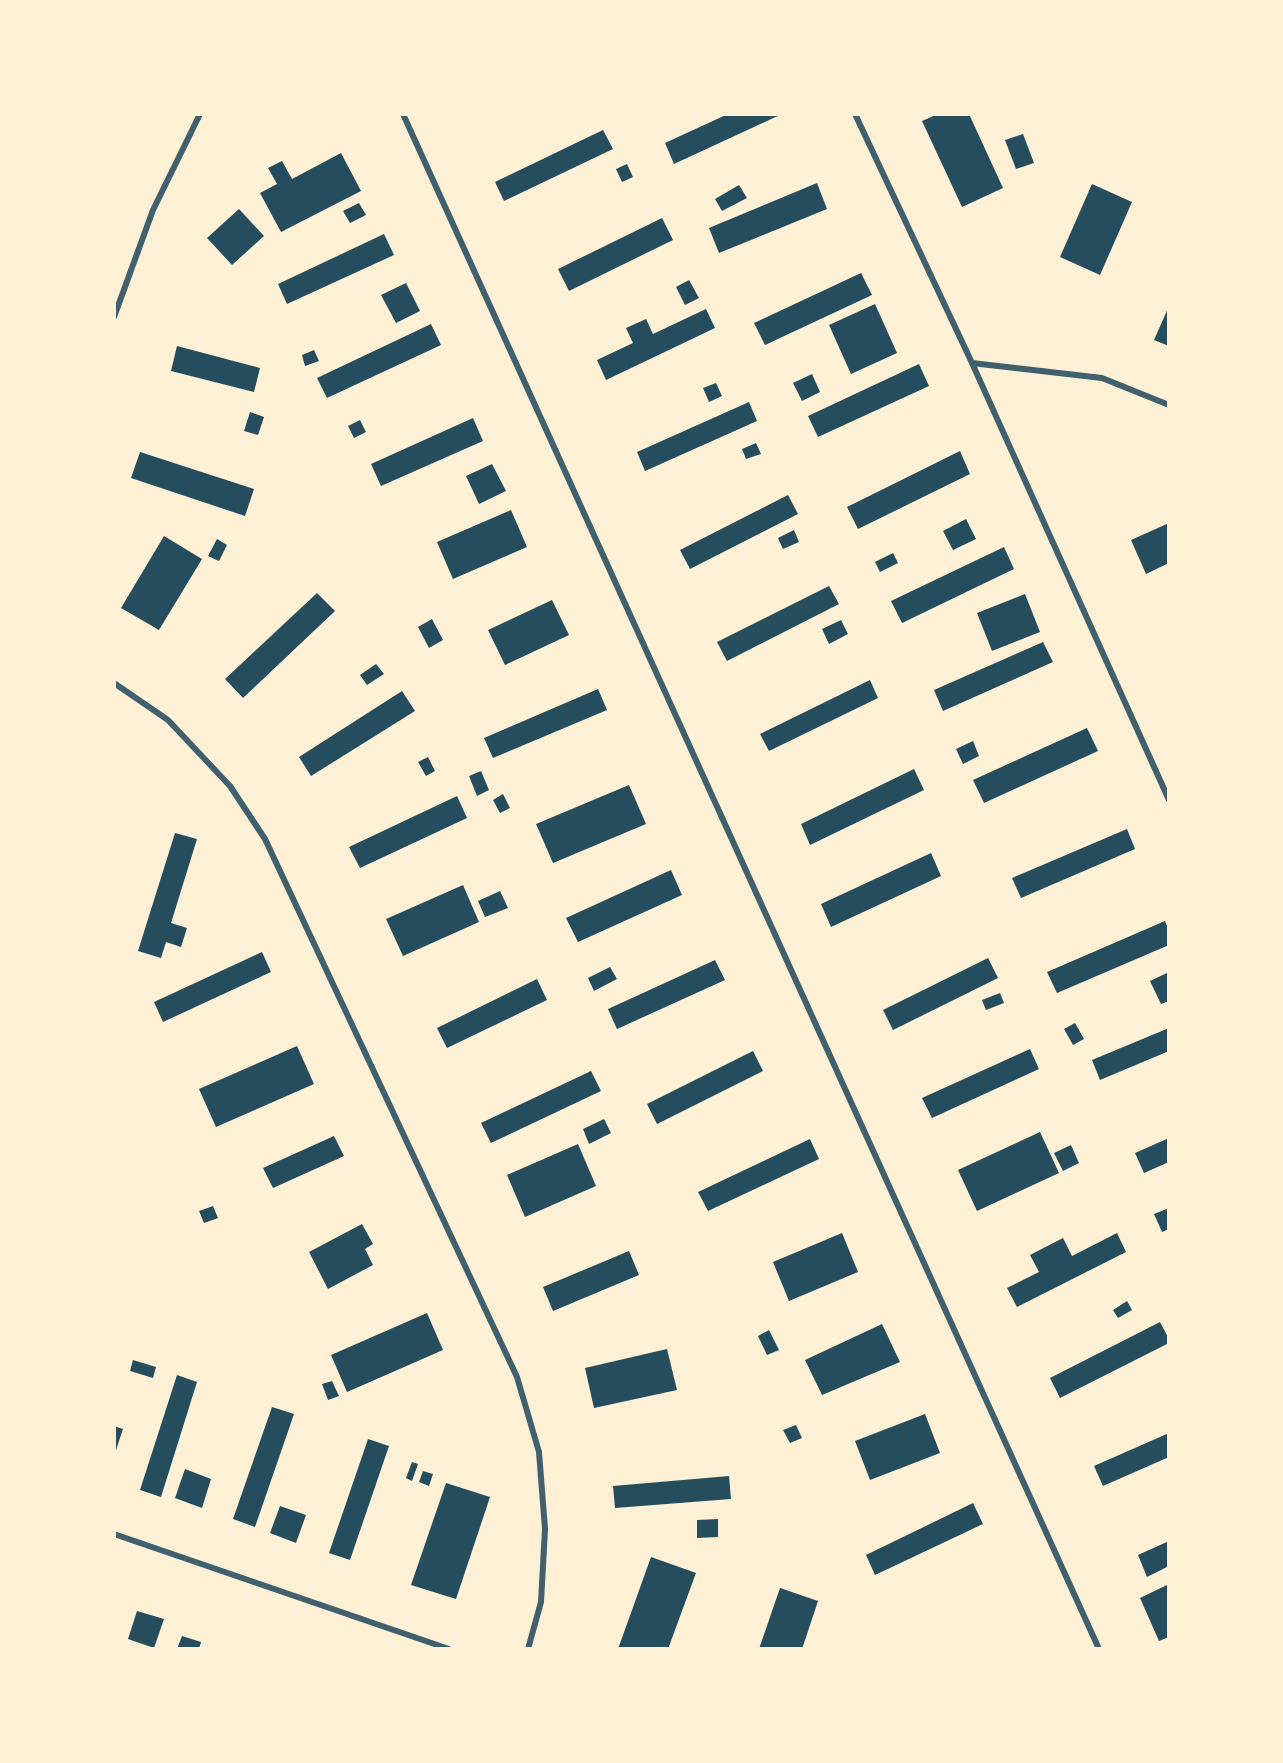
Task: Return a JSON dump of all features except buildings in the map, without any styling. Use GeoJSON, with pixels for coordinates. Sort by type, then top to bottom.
{"type":"FeatureCollection","features":[{"type":"Feature","properties":{"kind":"street"},"geometry":{"type":"LineString","coordinates":[[114,316],[153,210],[200,114]]}},
{"type":"Feature","properties":{"kind":"street"},"geometry":{"type":"LineString","coordinates":[[404,114],[1099,1649]]}},
{"type":"Feature","properties":{"kind":"street"},"geometry":{"type":"LineString","coordinates":[[855,114],[972,363],[1169,800]]}},
{"type":"Feature","properties":{"kind":"street"},"geometry":{"type":"LineString","coordinates":[[972,363],[1101,378],[1169,405]]}},
{"type":"Feature","properties":{"kind":"street"},"geometry":{"type":"LineString","coordinates":[[114,683],[168,720],[230,786],[265,839],[517,1377],[539,1452],[545,1529],[542,1602],[528,1649]]}},
{"type":"Feature","properties":{"kind":"street"},"geometry":{"type":"LineString","coordinates":[[114,1533],[449,1649]]}}]}
